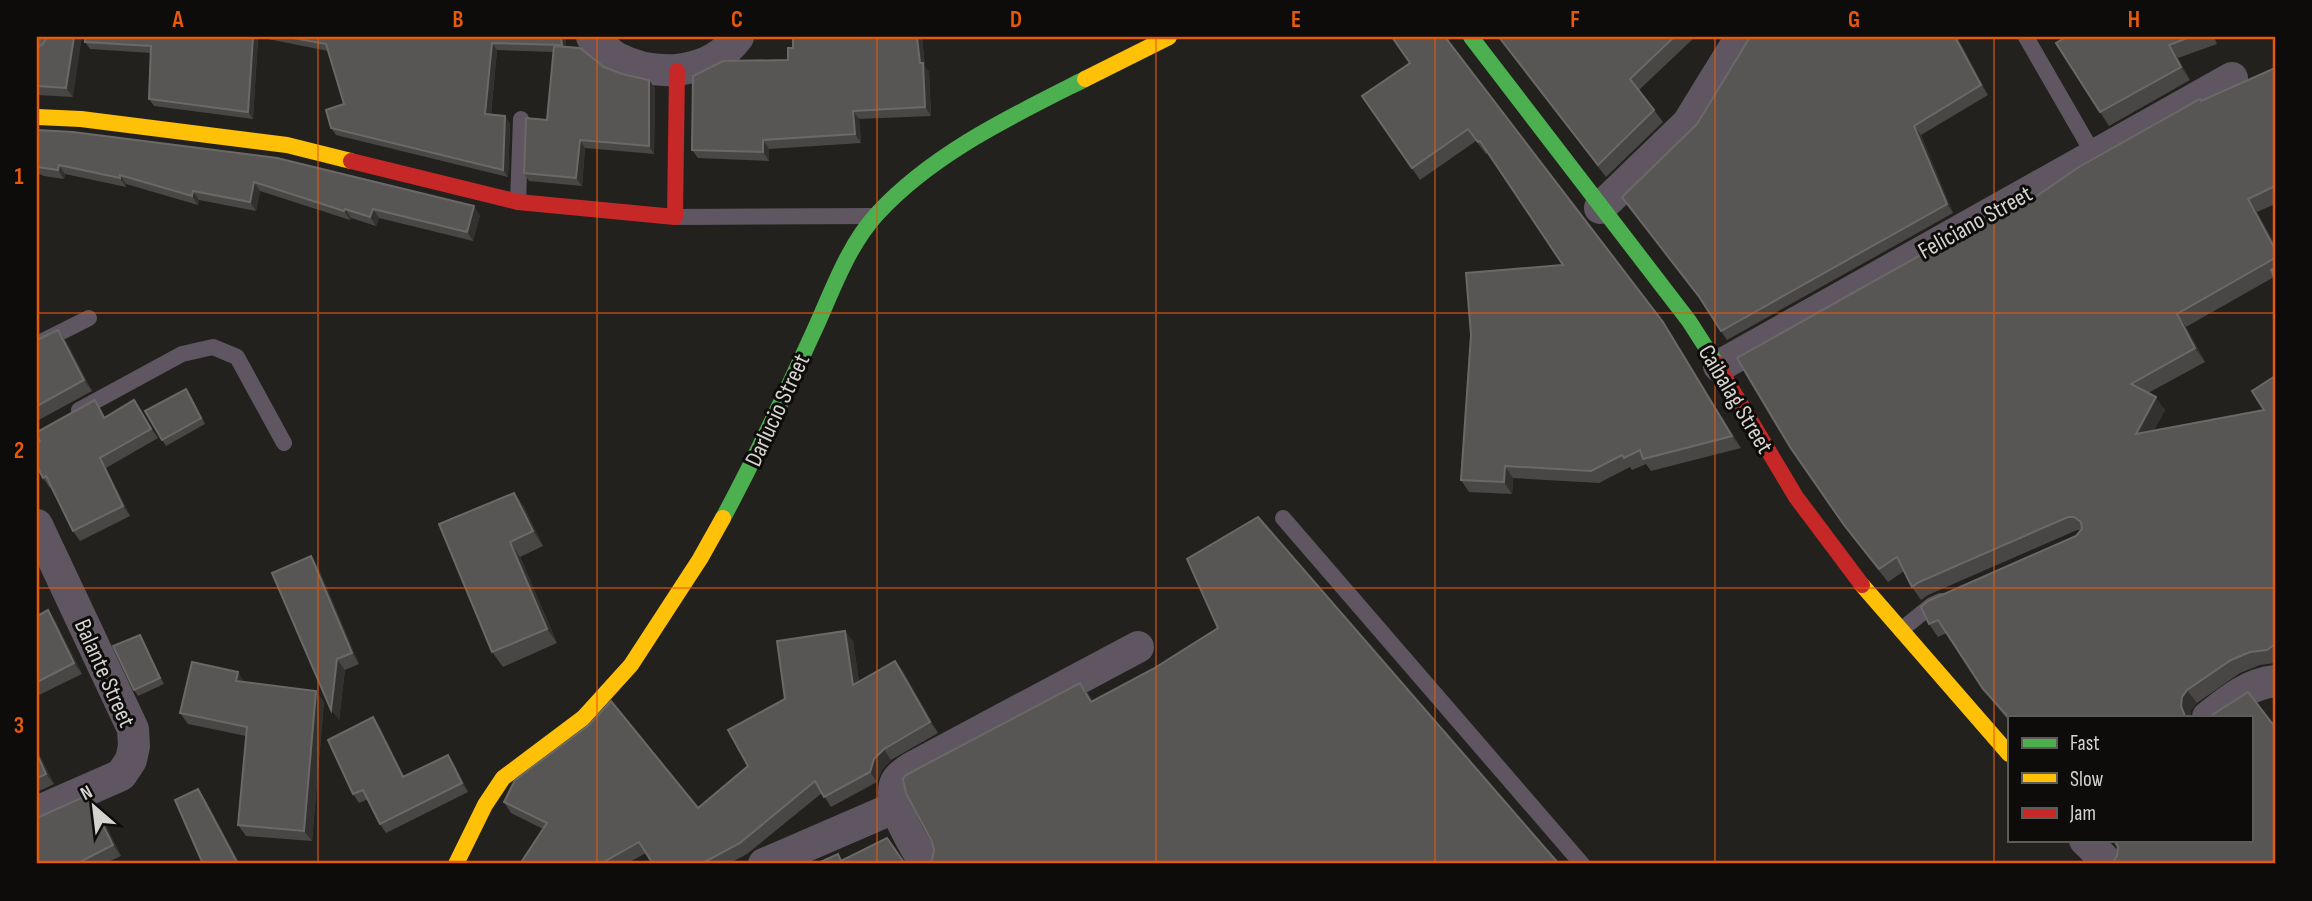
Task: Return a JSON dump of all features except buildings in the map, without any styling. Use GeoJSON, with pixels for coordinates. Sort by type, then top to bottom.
{"type":"FeatureCollection","features":[{"type":"Feature","properties":{"kind":"street"},"geometry":{"type":"LineString","coordinates":[[592,37],[615,57],[645,70],[677,71],[707,62],[733,44],[738,37]]}},
{"type":"Feature","properties":{"kind":"street","name":"Darlucio Street"},"geometry":{"type":"LineString","coordinates":[[456,864],[485,805],[503,778],[583,718],[631,665],[700,559],[756,457],[852,248],[874,216],[935,162],[1055,93],[1169,37]]}},
{"type":"Feature","properties":{"kind":"street","name":"Caibalag Street"},"geometry":{"type":"LineString","coordinates":[[1471,37],[1689,321],[1719,366],[1783,478],[1847,569],[2008,753]]}},
{"type":"Feature","properties":{"kind":"street"},"geometry":{"type":"LineString","coordinates":[[1600,208],[1688,123],[1741,37]]}},
{"type":"Feature","properties":{"kind":"street"},"geometry":{"type":"LineString","coordinates":[[37,117],[81,119],[287,145],[518,202],[675,217],[677,71]]}},
{"type":"Feature","properties":{"kind":"street","name":"Feliciano Street"},"geometry":{"type":"LineString","coordinates":[[1719,366],[2232,78]]}},
{"type":"Feature","properties":{"kind":"street","name":"Balante Street"},"geometry":{"type":"LineString","coordinates":[[37,525],[133,729],[134,746],[131,760],[121,775],[37,812]]}},
{"type":"Feature","properties":{"kind":"street"},"geometry":{"type":"LineString","coordinates":[[925,864],[896,807],[893,792],[897,780],[913,767],[1138,648]]}},
{"type":"Feature","properties":{"kind":"street"},"geometry":{"type":"LineString","coordinates":[[2209,716],[2241,692],[2275,681]]}},
{"type":"Feature","properties":{"kind":"street"},"geometry":{"type":"LineString","coordinates":[[764,864],[896,807]]}},
{"type":"Feature","properties":{"kind":"street"},"geometry":{"type":"LineString","coordinates":[[2087,842],[2109,864]]}},
{"type":"Feature","properties":{"kind":"lane"},"geometry":{"type":"LineString","coordinates":[[2026,37],[2094,155]]}},
{"type":"Feature","properties":{"kind":"lane"},"geometry":{"type":"LineString","coordinates":[[518,202],[521,119]]}},
{"type":"Feature","properties":{"kind":"lane"},"geometry":{"type":"LineString","coordinates":[[675,217],[874,216]]}},
{"type":"Feature","properties":{"kind":"lane"},"geometry":{"type":"LineString","coordinates":[[37,344],[89,318]]}},
{"type":"Feature","properties":{"kind":"lane"},"geometry":{"type":"LineString","coordinates":[[61,420],[182,354],[214,346],[237,358],[284,443]]}},
{"type":"Feature","properties":{"kind":"lane"},"geometry":{"type":"LineString","coordinates":[[1283,518],[1582,864]]}},
{"type":"Feature","properties":{"kind":"lane"},"geometry":{"type":"LineString","coordinates":[[1901,630],[1932,605],[1954,595]]}},
{"type":"Feature","properties":{"kind":"traffic: fast"},"geometry":{"type":"LineString","coordinates":[[1471,37],[1689,321],[1716,363]]}},
{"type":"Feature","properties":{"kind":"traffic: fast"},"geometry":{"type":"LineString","coordinates":[[723,518],[770,425],[841,270],[866,227],[899,192],[948,154],[1002,122],[1085,79]]}},
{"type":"Feature","properties":{"kind":"traffic: slow"},"geometry":{"type":"LineString","coordinates":[[1085,79],[1169,37]]}},
{"type":"Feature","properties":{"kind":"traffic: slow"},"geometry":{"type":"LineString","coordinates":[[37,117],[81,119],[287,145],[351,161]]}},
{"type":"Feature","properties":{"kind":"traffic: slow"},"geometry":{"type":"LineString","coordinates":[[456,864],[485,805],[503,778],[583,718],[631,665],[700,559],[723,518]]}},
{"type":"Feature","properties":{"kind":"traffic: slow"},"geometry":{"type":"LineString","coordinates":[[1862,585],[2008,753]]}},
{"type":"Feature","properties":{"kind":"traffic: jam"},"geometry":{"type":"LineString","coordinates":[[351,161],[518,202],[675,217],[677,71]]}},
{"type":"Feature","properties":{"kind":"traffic: jam"},"geometry":{"type":"LineString","coordinates":[[1716,363],[1796,497],[1862,585]]}}]}
